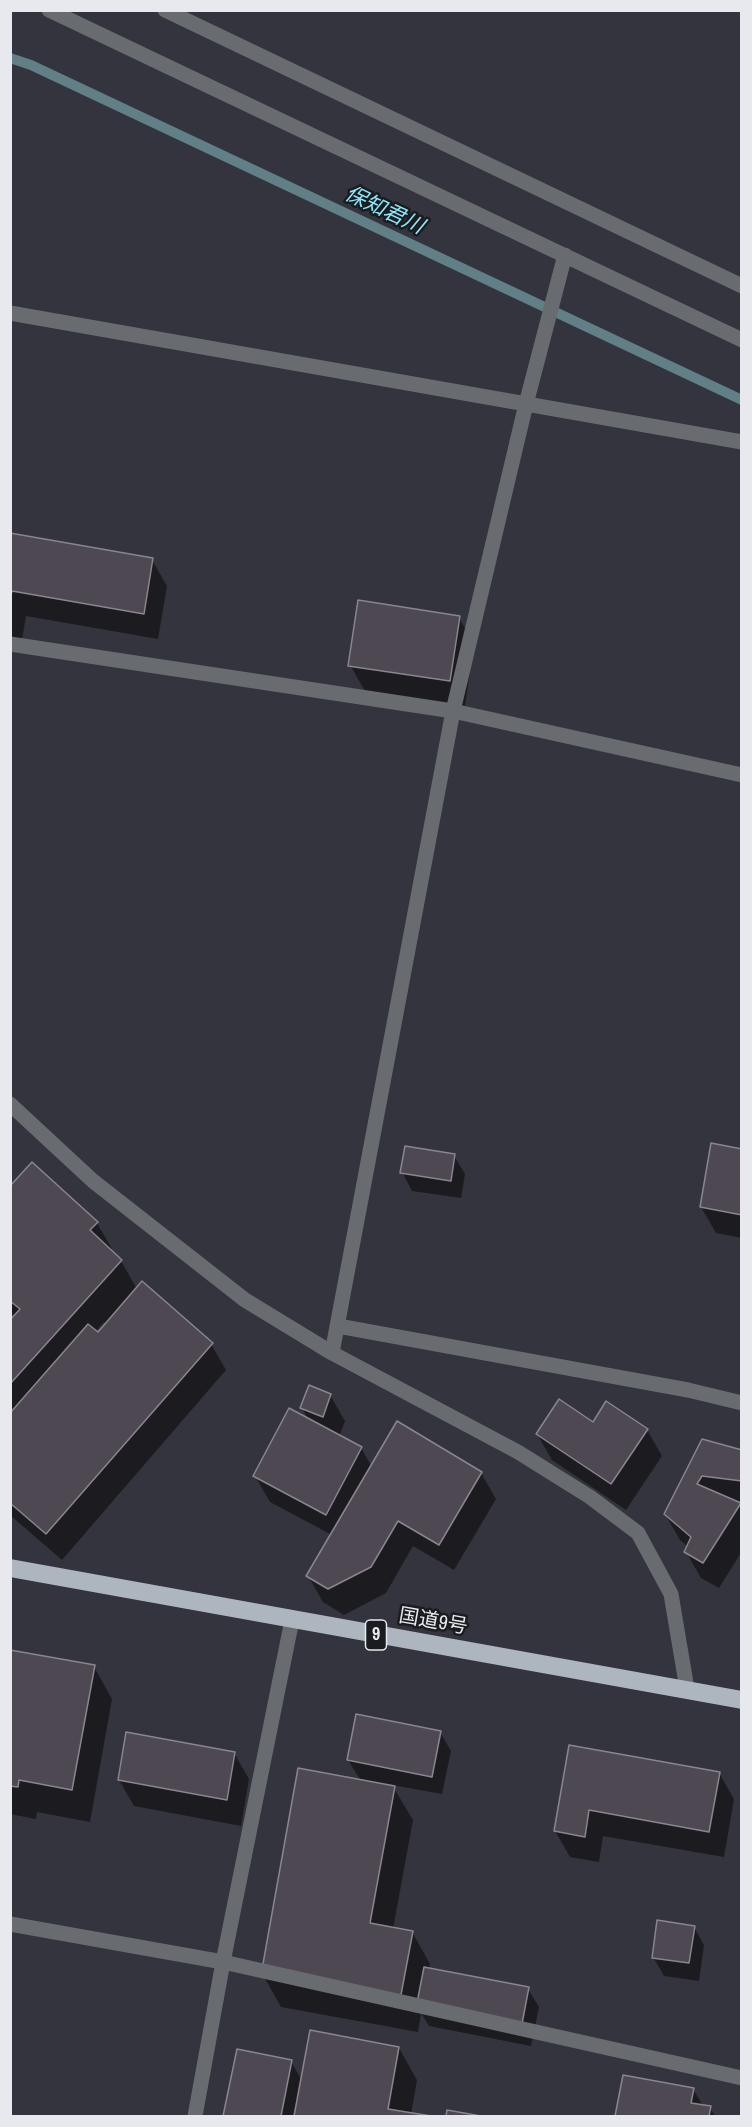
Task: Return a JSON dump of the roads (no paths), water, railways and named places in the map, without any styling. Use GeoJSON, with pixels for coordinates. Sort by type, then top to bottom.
{"type":"FeatureCollection","features":[{"type":"Feature","properties":{"kind":"highway","name":"国道9号"},"geometry":{"type":"LineString","coordinates":[[10,1568],[741,1700]]}},
{"type":"Feature","properties":{"kind":"street"},"geometry":{"type":"LineString","coordinates":[[49,10],[741,340]]}},
{"type":"Feature","properties":{"kind":"street"},"geometry":{"type":"LineString","coordinates":[[165,10],[741,286]]}},
{"type":"Feature","properties":{"kind":"street"},"geometry":{"type":"LineString","coordinates":[[332,1353],[453,711],[526,404],[565,255]]}},
{"type":"Feature","properties":{"kind":"street"},"geometry":{"type":"LineString","coordinates":[[10,313],[741,442]]}},
{"type":"Feature","properties":{"kind":"street"},"geometry":{"type":"LineString","coordinates":[[10,644],[453,711],[741,775]]}},
{"type":"Feature","properties":{"kind":"street"},"geometry":{"type":"LineString","coordinates":[[10,1104],[93,1181],[244,1300],[332,1353],[518,1452],[590,1497],[638,1533],[671,1594],[687,1689]]}},
{"type":"Feature","properties":{"kind":"street"},"geometry":{"type":"LineString","coordinates":[[338,1326],[688,1390],[741,1403]]}},
{"type":"Feature","properties":{"kind":"street"},"geometry":{"type":"LineString","coordinates":[[195,2116],[223,1962],[292,1620]]}},
{"type":"Feature","properties":{"kind":"street"},"geometry":{"type":"LineString","coordinates":[[10,1924],[223,1962],[741,2078]]}},
{"type":"Feature","properties":{"kind":"waterway","name":"保知君川"},"geometry":{"type":"LineString","coordinates":[[10,58],[31,65],[742,400]]}}]}
